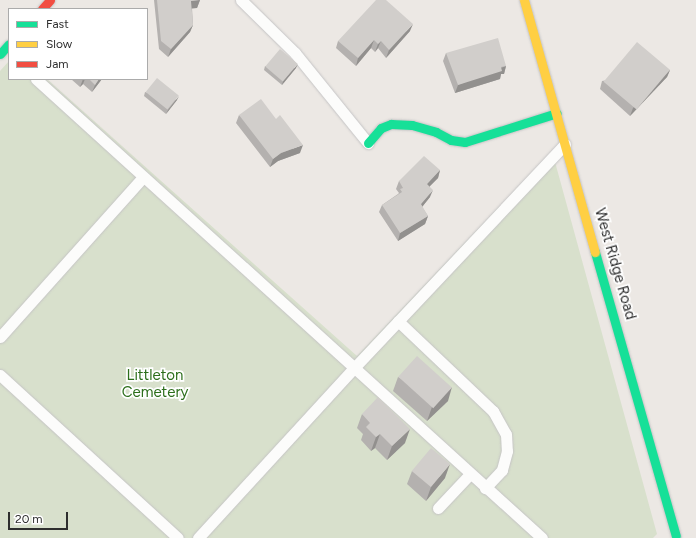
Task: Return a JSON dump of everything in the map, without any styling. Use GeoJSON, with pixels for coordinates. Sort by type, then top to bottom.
{"type":"FeatureCollection","features":[{"type":"Feature","properties":{"kind":"street"},"geometry":{"type":"LineString","coordinates":[[43,8],[50,0]]}},
{"type":"Feature","properties":{"kind":"street","name":"West Ridge Road"},"geometry":{"type":"LineString","coordinates":[[524,0],[676,536]]}},
{"type":"Feature","properties":{"kind":"street"},"geometry":{"type":"LineString","coordinates":[[368,143],[381,128],[391,124],[412,125],[436,132],[451,140],[465,142],[557,113]]}},
{"type":"Feature","properties":{"kind":"lane"},"geometry":{"type":"LineString","coordinates":[[241,0],[295,53],[368,143]]}},
{"type":"Feature","properties":{"kind":"lane"},"geometry":{"type":"LineString","coordinates":[[37,80],[142,178],[542,538]]}},
{"type":"Feature","properties":{"kind":"lane"},"geometry":{"type":"LineString","coordinates":[[198,538],[353,369],[566,144]]}},
{"type":"Feature","properties":{"kind":"lane"},"geometry":{"type":"LineString","coordinates":[[0,337],[142,178]]}},
{"type":"Feature","properties":{"kind":"lane"},"geometry":{"type":"LineString","coordinates":[[398,321],[493,411],[506,434],[506,451],[502,470],[486,488]]}},
{"type":"Feature","properties":{"kind":"lane"},"geometry":{"type":"LineString","coordinates":[[0,375],[178,538]]}},
{"type":"Feature","properties":{"kind":"lane"},"geometry":{"type":"LineString","coordinates":[[438,508],[470,474]]}},
{"type":"Feature","properties":{"kind":"green space","name":"Littleton Cemetery"},"geometry":{"type":"Polygon","coordinates":[[[8,62],[8,80],[48,80],[357,356],[552,151],[657,534],[653,538],[0,538],[0,71],[8,62]]]}},
{"type":"Feature","properties":{"kind":"building"},"geometry":{"type":"Polygon","coordinates":[[[157,0],[199,0],[191,1],[193,25],[171,49],[161,41],[157,0]]]}},
{"type":"Feature","properties":{"kind":"building"},"geometry":{"type":"Polygon","coordinates":[[[376,0],[386,0],[413,24],[389,50],[381,41],[378,44],[374,40],[358,58],[338,41],[376,0]]]}},
{"type":"Feature","properties":{"kind":"building"},"geometry":{"type":"Polygon","coordinates":[[[498,38],[506,66],[501,67],[502,71],[458,85],[446,53],[498,38]]]}},
{"type":"Feature","properties":{"kind":"building"},"geometry":{"type":"Polygon","coordinates":[[[637,42],[670,70],[637,109],[604,82],[637,42]]]}},
{"type":"Feature","properties":{"kind":"building"},"geometry":{"type":"Polygon","coordinates":[[[280,49],[298,64],[283,81],[265,67],[280,49]]]}},
{"type":"Feature","properties":{"kind":"building"},"geometry":{"type":"Polygon","coordinates":[[[157,78],[179,96],[167,110],[146,92],[157,78]]]}},
{"type":"Feature","properties":{"kind":"building"},"geometry":{"type":"Polygon","coordinates":[[[90,80],[98,80],[95,85],[90,80]]]}},
{"type":"Feature","properties":{"kind":"building"},"geometry":{"type":"Polygon","coordinates":[[[261,99],[276,119],[280,115],[303,145],[281,153],[273,159],[239,115],[261,99]]]}},
{"type":"Feature","properties":{"kind":"building"},"geometry":{"type":"Polygon","coordinates":[[[424,156],[440,170],[427,184],[433,190],[421,204],[428,216],[400,233],[382,205],[402,192],[400,189],[403,188],[399,181],[424,156]]]}},
{"type":"Feature","properties":{"kind":"building"},"geometry":{"type":"Polygon","coordinates":[[[417,356],[452,387],[433,408],[398,377],[417,356]]]}},
{"type":"Feature","properties":{"kind":"building"},"geometry":{"type":"Polygon","coordinates":[[[378,397],[410,429],[392,446],[380,434],[376,437],[366,427],[370,423],[362,414],[378,397]]]}},
{"type":"Feature","properties":{"kind":"building"},"geometry":{"type":"Polygon","coordinates":[[[431,448],[450,464],[431,487],[412,471],[431,448]]]}},
{"type":"Feature","properties":{"kind":"traffic: fast"},"geometry":{"type":"LineString","coordinates":[[0,54],[8,45]]}},
{"type":"Feature","properties":{"kind":"traffic: fast"},"geometry":{"type":"LineString","coordinates":[[368,143],[381,128],[391,124],[412,125],[436,132],[451,140],[465,142],[557,113]]}},
{"type":"Feature","properties":{"kind":"traffic: fast"},"geometry":{"type":"LineString","coordinates":[[595,252],[676,536]]}},
{"type":"Feature","properties":{"kind":"traffic: slow"},"geometry":{"type":"LineString","coordinates":[[524,0],[595,252]]}},
{"type":"Feature","properties":{"kind":"traffic: jam"},"geometry":{"type":"LineString","coordinates":[[43,8],[50,0]]}}]}
